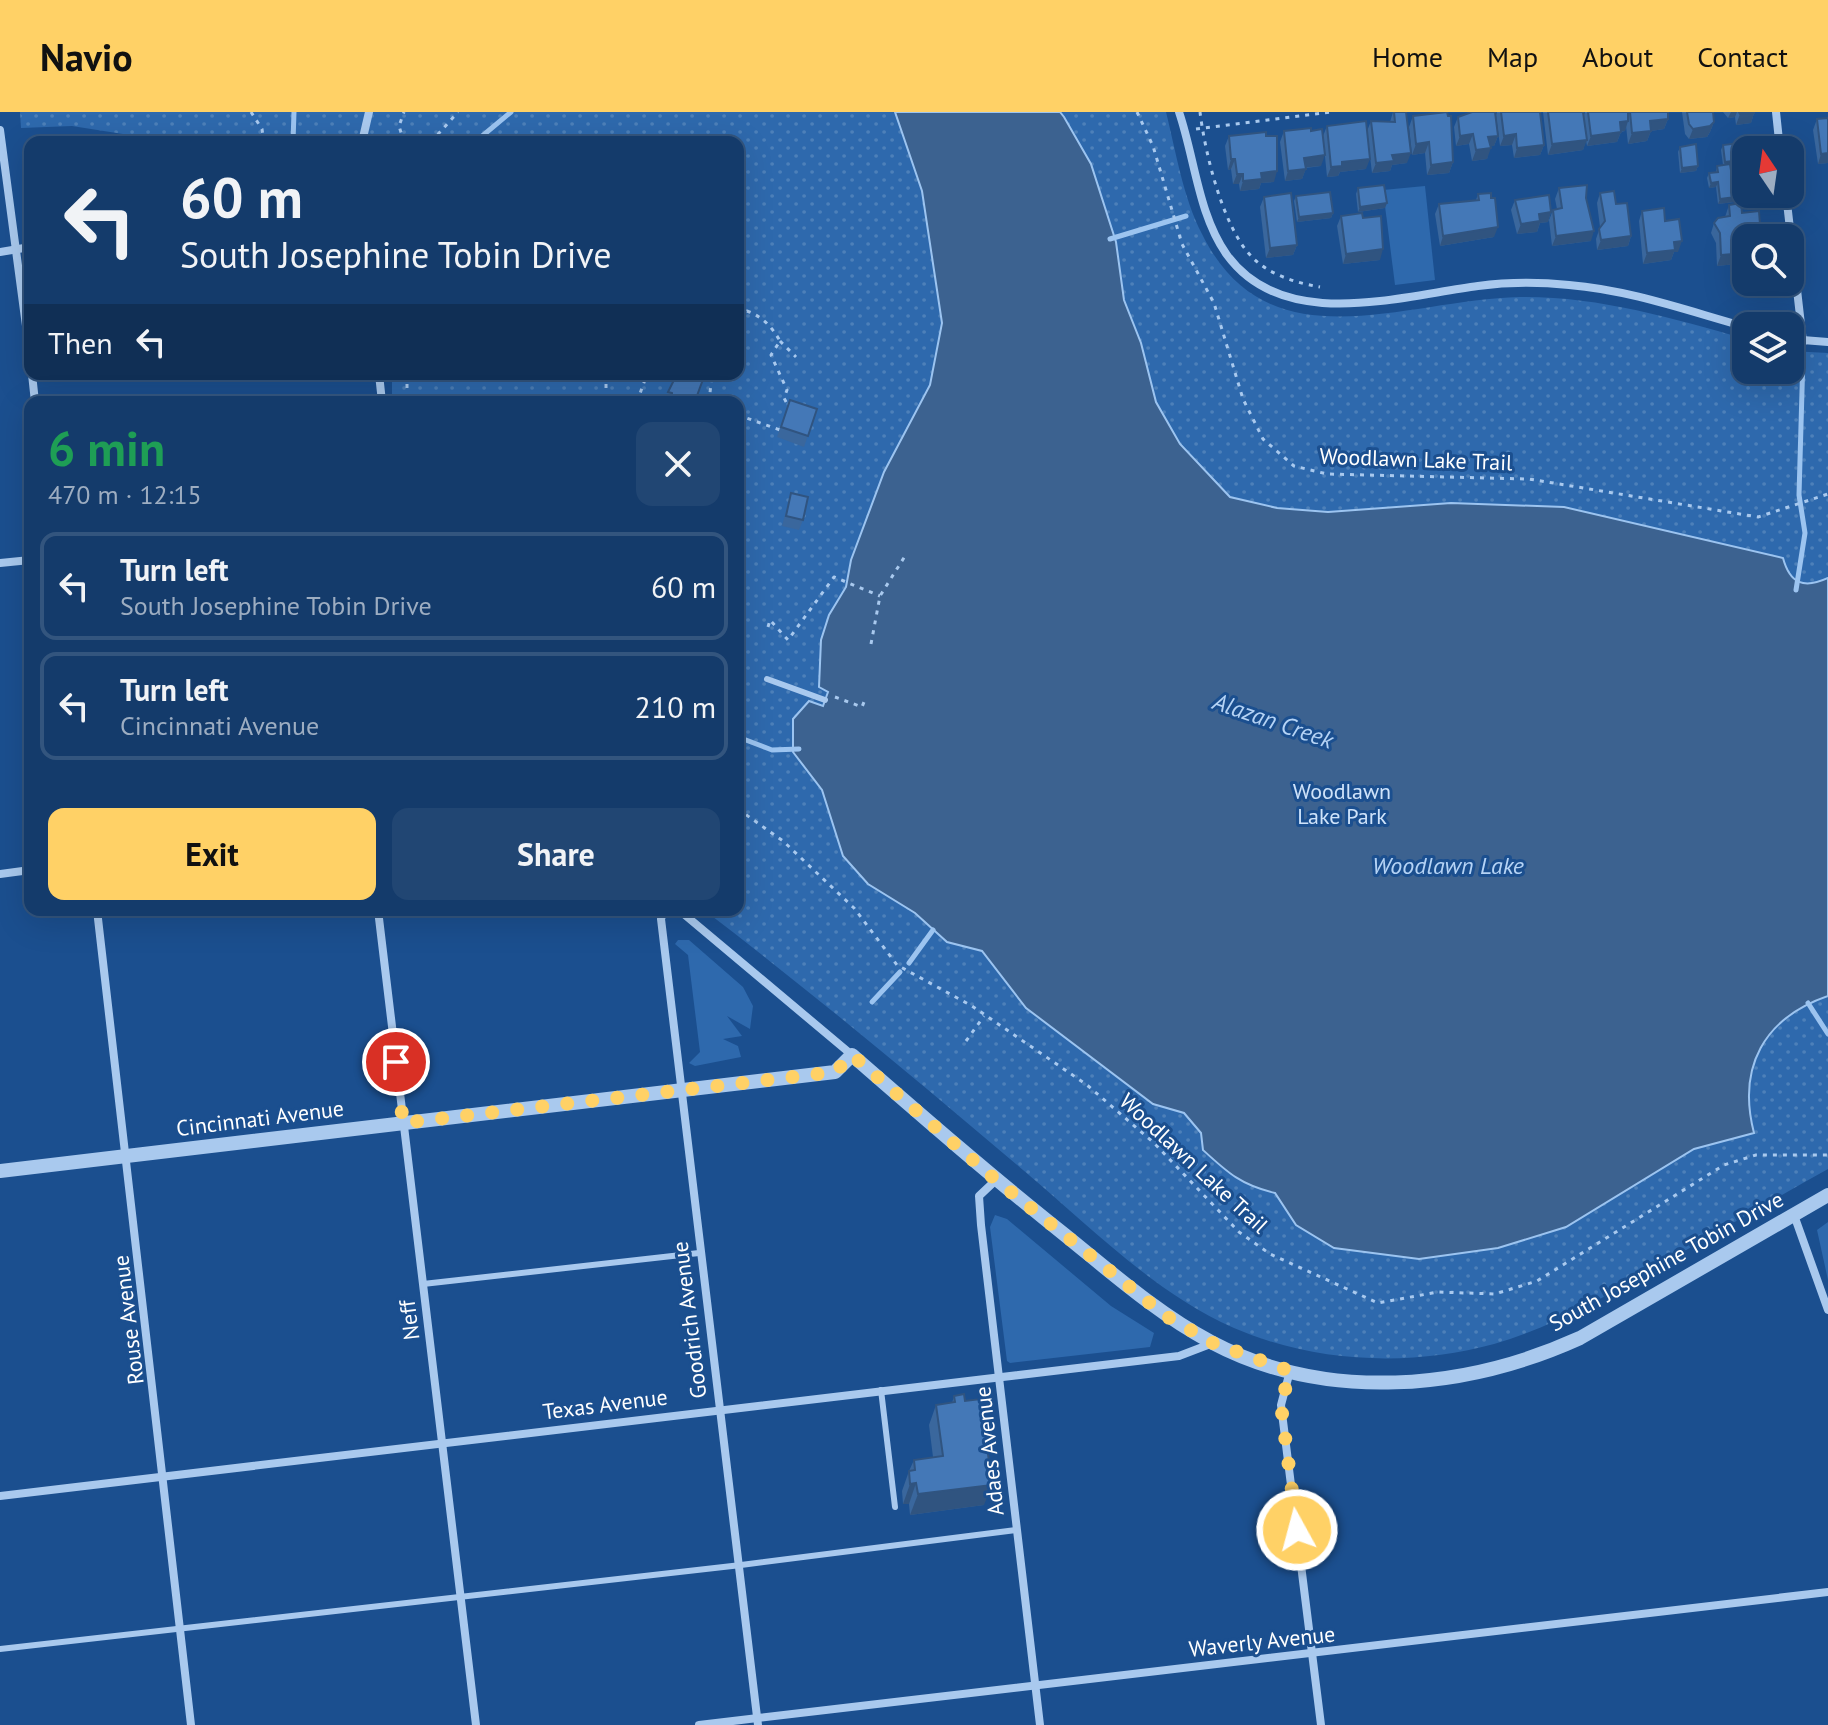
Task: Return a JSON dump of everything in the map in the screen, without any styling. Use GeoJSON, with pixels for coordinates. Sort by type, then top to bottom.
{"type":"FeatureCollection","features":[{"type":"Feature","properties":{"kind":"street"},"geometry":{"type":"LineString","coordinates":[[363,136],[369,112]]}},
{"type":"Feature","properties":{"kind":"street"},"geometry":{"type":"LineString","coordinates":[[1179,112],[1209,221],[1229,256],[1255,280],[1296,299],[1312,303],[1354,304],[1509,283],[1567,285],[1608,290],[1732,323]]}},
{"type":"Feature","properties":{"kind":"street"},"geometry":{"type":"LineString","coordinates":[[1776,112],[1779,136]]}},
{"type":"Feature","properties":{"kind":"street"},"geometry":{"type":"LineString","coordinates":[[0,130],[24,307]]}},
{"type":"Feature","properties":{"kind":"street"},"geometry":{"type":"LineString","coordinates":[[1788,208],[1800,312]]}},
{"type":"Feature","properties":{"kind":"street"},"geometry":{"type":"LineString","coordinates":[[0,252],[24,248]]}},
{"type":"Feature","properties":{"kind":"street"},"geometry":{"type":"LineString","coordinates":[[1804,342],[1828,342]]}},
{"type":"Feature","properties":{"kind":"street"},"geometry":{"type":"LineString","coordinates":[[0,563],[24,561]]}},
{"type":"Feature","properties":{"kind":"street"},"geometry":{"type":"LineString","coordinates":[[0,874],[24,871]]}},
{"type":"Feature","properties":{"kind":"street","name":"Rouse Avenue"},"geometry":{"type":"LineString","coordinates":[[98,916],[165,1476],[191,1725]]}},
{"type":"Feature","properties":{"kind":"street","name":"Neff"},"geometry":{"type":"LineString","coordinates":[[379,916],[476,1725]]}},
{"type":"Feature","properties":{"kind":"street","name":"Goodrich Avenue"},"geometry":{"type":"LineString","coordinates":[[662,916],[699,1253],[741,1565],[758,1722]]}},
{"type":"Feature","properties":{"kind":"street","name":"South Josephine Tobin Drive"},"geometry":{"type":"LineString","coordinates":[[686,916],[996,1180],[1166,1316],[1213,1343],[1290,1371],[1380,1383],[1420,1382],[1502,1368],[1580,1338],[1828,1195]]}},
{"type":"Feature","properties":{"kind":"street","name":"Cincinnati Avenue"},"geometry":{"type":"LineString","coordinates":[[0,1171],[835,1072],[852,1055]]}},
{"type":"Feature","properties":{"kind":"street","name":"Adaes Avenue"},"geometry":{"type":"LineString","coordinates":[[996,1180],[979,1196],[1040,1725]]}},
{"type":"Feature","properties":{"kind":"street"},"geometry":{"type":"LineString","coordinates":[[1800,1211],[1828,1310]]}},
{"type":"Feature","properties":{"kind":"street","name":"Texas Avenue"},"geometry":{"type":"LineString","coordinates":[[0,1496],[718,1408],[1179,1356],[1213,1343]]}},
{"type":"Feature","properties":{"kind":"street"},"geometry":{"type":"LineString","coordinates":[[1290,1371],[1281,1405],[1321,1725]]}},
{"type":"Feature","properties":{"kind":"street","name":"Waverly Avenue"},"geometry":{"type":"LineString","coordinates":[[699,1725],[758,1722],[1034,1684],[1828,1592]]}},
{"type":"Feature","properties":{"kind":"lane"},"geometry":{"type":"LineString","coordinates":[[767,679],[823,700]]}},
{"type":"Feature","properties":{"kind":"lane"},"geometry":{"type":"LineString","coordinates":[[423,1284],[699,1253]]}},
{"type":"Feature","properties":{"kind":"lane"},"geometry":{"type":"LineString","coordinates":[[881,1390],[895,1507]]}},
{"type":"Feature","properties":{"kind":"lane"},"geometry":{"type":"LineString","coordinates":[[0,1649],[741,1565],[1016,1530]]}},
{"type":"Feature","properties":{"kind":"path"},"geometry":{"type":"LineString","coordinates":[[251,112],[263,136]]}},
{"type":"Feature","properties":{"kind":"path"},"geometry":{"type":"LineString","coordinates":[[402,136],[399,126],[404,112]]}},
{"type":"Feature","properties":{"kind":"path"},"geometry":{"type":"LineString","coordinates":[[437,136],[458,112]]}},
{"type":"Feature","properties":{"kind":"path","name":"Woodlawn Lake Trail"},"geometry":{"type":"LineString","coordinates":[[1137,112],[1153,146],[1177,229],[1214,303],[1243,399],[1263,439],[1294,466],[1327,474],[1529,479],[1758,517],[1828,494]]}},
{"type":"Feature","properties":{"kind":"path"},"geometry":{"type":"LineString","coordinates":[[1200,112],[1236,236],[1254,259],[1280,276],[1320,287]]}},
{"type":"Feature","properties":{"kind":"path"},"geometry":{"type":"LineString","coordinates":[[1195,129],[1331,112]]}},
{"type":"Feature","properties":{"kind":"path"},"geometry":{"type":"LineString","coordinates":[[744,300],[747,311],[774,329],[780,341],[796,357]]}},
{"type":"Feature","properties":{"kind":"path"},"geometry":{"type":"LineString","coordinates":[[780,341],[771,355],[787,390],[784,398],[792,412]]}},
{"type":"Feature","properties":{"kind":"path"},"geometry":{"type":"LineString","coordinates":[[605,396],[606,380]]}},
{"type":"Feature","properties":{"kind":"path"},"geometry":{"type":"LineString","coordinates":[[744,417],[780,430]]}},
{"type":"Feature","properties":{"kind":"path"},"geometry":{"type":"LineString","coordinates":[[871,644],[880,596],[905,556]]}},
{"type":"Feature","properties":{"kind":"path"},"geometry":{"type":"LineString","coordinates":[[768,627],[770,620],[788,640],[834,577],[880,596]]}},
{"type":"Feature","properties":{"kind":"path"},"geometry":{"type":"LineString","coordinates":[[823,700],[823,692],[862,707],[866,697]]}},
{"type":"Feature","properties":{"kind":"path","name":"Woodlawn Lake Trail"},"geometry":{"type":"LineString","coordinates":[[744,813],[783,841],[854,908],[897,965],[985,1015],[1087,1085],[1154,1143],[1239,1232],[1270,1254],[1378,1303],[1438,1292],[1495,1294],[1513,1291],[1537,1281],[1739,1158],[1828,1155]]}},
{"type":"Feature","properties":{"kind":"path"},"geometry":{"type":"LineString","coordinates":[[966,1041],[985,1015]]}},
{"type":"Feature","properties":{"kind":"green space","name":"Woodlawn Lake"},"geometry":{"type":"Polygon","coordinates":[[[20,112],[1166,112],[1185,190],[1202,234],[1230,275],[1264,301],[1302,313],[1343,316],[1520,297],[1606,304],[1732,335],[1732,384],[1804,384],[1804,352],[1828,353],[1828,1169],[1583,1308],[1494,1344],[1429,1356],[1363,1358],[1330,1355],[1265,1340],[1205,1313],[1149,1277],[905,1071],[712,916],[744,916],[744,396],[392,396],[392,380],[744,380],[744,136],[136,136],[72,126],[21,128],[20,112]]]}},
{"type":"Feature","properties":{"kind":"green space"},"geometry":{"type":"Polygon","coordinates":[[[1425,186],[1435,280],[1395,285],[1383,190],[1425,186]]]}},
{"type":"Feature","properties":{"kind":"green space"},"geometry":{"type":"Polygon","coordinates":[[[678,940],[689,940],[743,987],[753,1006],[750,1029],[727,1016],[742,1036],[723,1039],[738,1046],[741,1057],[695,1066],[689,1063],[700,1052],[688,955],[675,944],[678,940]]]}},
{"type":"Feature","properties":{"kind":"green space"},"geometry":{"type":"Polygon","coordinates":[[[995,1215],[1007,1219],[1111,1306],[1154,1333],[1150,1347],[1007,1361],[990,1227],[995,1215]]]}},
{"type":"Feature","properties":{"kind":"green space"},"geometry":{"type":"Polygon","coordinates":[[[1828,1222],[1828,1280],[1817,1230],[1828,1222]]]}},
{"type":"Feature","properties":{"kind":"water","name":"Woodlawn Lake"},"geometry":{"type":"Polygon","coordinates":[[[895,112],[1060,112],[1091,164],[1116,242],[1124,300],[1141,343],[1156,402],[1180,444],[1230,497],[1277,508],[1328,512],[1451,503],[1564,507],[1783,558],[1790,574],[1799,582],[1812,583],[1828,578],[1828,996],[1787,1017],[1761,1048],[1749,1087],[1754,1133],[1694,1149],[1566,1227],[1498,1248],[1419,1259],[1334,1248],[1296,1225],[1275,1193],[1244,1182],[1203,1150],[1201,1133],[1184,1113],[1153,1104],[1026,1008],[982,951],[947,942],[915,913],[868,884],[843,856],[822,790],[793,752],[793,719],[809,701],[823,706],[828,692],[819,687],[821,640],[829,615],[846,587],[851,560],[884,472],[930,385],[942,323],[922,191],[895,112]]]}},
{"type":"Feature","properties":{"kind":"building"},"geometry":{"type":"Polygon","coordinates":[[[1394,112],[1406,112],[1411,153],[1392,155],[1394,161],[1376,163],[1371,121],[1395,122],[1394,112]]]}},
{"type":"Feature","properties":{"kind":"building"},"geometry":{"type":"Polygon","coordinates":[[[1447,112],[1451,116],[1453,162],[1431,165],[1429,142],[1416,144],[1413,116],[1447,112]]]}},
{"type":"Feature","properties":{"kind":"building"},"geometry":{"type":"Polygon","coordinates":[[[1472,112],[1495,112],[1498,136],[1488,137],[1491,148],[1476,150],[1473,134],[1460,136],[1458,117],[1472,112]]]}},
{"type":"Feature","properties":{"kind":"building"},"geometry":{"type":"Polygon","coordinates":[[[1501,112],[1540,112],[1544,145],[1517,148],[1516,134],[1504,136],[1501,112]]]}},
{"type":"Feature","properties":{"kind":"building"},"geometry":{"type":"Polygon","coordinates":[[[1548,112],[1583,112],[1587,140],[1552,144],[1548,112]]]}},
{"type":"Feature","properties":{"kind":"building"},"geometry":{"type":"Polygon","coordinates":[[[1588,112],[1628,112],[1628,121],[1620,122],[1621,132],[1591,136],[1588,112]]]}},
{"type":"Feature","properties":{"kind":"building"},"geometry":{"type":"Polygon","coordinates":[[[1630,112],[1668,112],[1668,119],[1650,121],[1651,131],[1632,133],[1630,112]]]}},
{"type":"Feature","properties":{"kind":"building"},"geometry":{"type":"Polygon","coordinates":[[[1687,112],[1713,112],[1714,122],[1710,126],[1693,129],[1687,112]]]}},
{"type":"Feature","properties":{"kind":"building"},"geometry":{"type":"Polygon","coordinates":[[[1828,118],[1828,153],[1821,154],[1817,119],[1828,118]]]}},
{"type":"Feature","properties":{"kind":"building"},"geometry":{"type":"Polygon","coordinates":[[[1366,121],[1370,159],[1342,162],[1342,166],[1331,167],[1327,126],[1366,121]]]}},
{"type":"Feature","properties":{"kind":"building"},"geometry":{"type":"Polygon","coordinates":[[[1311,128],[1311,131],[1322,129],[1325,155],[1304,158],[1306,169],[1288,171],[1284,131],[1311,128]]]}},
{"type":"Feature","properties":{"kind":"building"},"geometry":{"type":"Polygon","coordinates":[[[1266,132],[1266,136],[1277,136],[1277,171],[1261,173],[1262,179],[1243,181],[1243,174],[1237,174],[1235,159],[1231,159],[1229,136],[1266,132]]]}},
{"type":"Feature","properties":{"kind":"building"},"geometry":{"type":"Polygon","coordinates":[[[1696,144],[1698,166],[1682,168],[1680,147],[1696,144]]]}},
{"type":"Feature","properties":{"kind":"building"},"geometry":{"type":"Polygon","coordinates":[[[1732,144],[1732,161],[1725,162],[1723,145],[1732,144]]]}},
{"type":"Feature","properties":{"kind":"building"},"geometry":{"type":"Polygon","coordinates":[[[1730,164],[1732,197],[1720,199],[1718,182],[1711,183],[1709,173],[1718,172],[1717,166],[1730,164]]]}},
{"type":"Feature","properties":{"kind":"building"},"geometry":{"type":"Polygon","coordinates":[[[1384,185],[1387,203],[1360,207],[1358,188],[1384,185]]]}},
{"type":"Feature","properties":{"kind":"building"},"geometry":{"type":"Polygon","coordinates":[[[1587,185],[1586,198],[1594,231],[1556,236],[1553,210],[1562,208],[1559,188],[1587,185]]]}},
{"type":"Feature","properties":{"kind":"building"},"geometry":{"type":"Polygon","coordinates":[[[1614,191],[1616,204],[1627,203],[1631,236],[1601,240],[1599,229],[1605,221],[1600,193],[1614,191]]]}},
{"type":"Feature","properties":{"kind":"building"},"geometry":{"type":"Polygon","coordinates":[[[1330,192],[1333,213],[1299,217],[1296,196],[1330,192]]]}},
{"type":"Feature","properties":{"kind":"building"},"geometry":{"type":"Polygon","coordinates":[[[1291,193],[1297,245],[1270,248],[1264,197],[1291,193]]]}},
{"type":"Feature","properties":{"kind":"building"},"geometry":{"type":"Polygon","coordinates":[[[1491,193],[1491,198],[1495,198],[1498,227],[1443,236],[1439,204],[1479,200],[1478,194],[1491,193]]]}},
{"type":"Feature","properties":{"kind":"building"},"geometry":{"type":"Polygon","coordinates":[[[1549,195],[1551,212],[1539,214],[1540,221],[1521,224],[1515,200],[1549,195]]]}},
{"type":"Feature","properties":{"kind":"building"},"geometry":{"type":"Polygon","coordinates":[[[1729,205],[1742,208],[1742,213],[1759,211],[1760,224],[1732,224],[1732,254],[1721,255],[1720,233],[1714,223],[1718,218],[1730,216],[1729,205]]]}},
{"type":"Feature","properties":{"kind":"building"},"geometry":{"type":"Polygon","coordinates":[[[1664,208],[1665,221],[1679,219],[1682,241],[1674,242],[1675,250],[1647,253],[1642,211],[1664,208]]]}},
{"type":"Feature","properties":{"kind":"building"},"geometry":{"type":"Polygon","coordinates":[[[1362,213],[1363,218],[1381,216],[1383,249],[1346,254],[1341,216],[1362,213]]]}},
{"type":"Feature","properties":{"kind":"building"},"geometry":{"type":"Polygon","coordinates":[[[674,380],[703,380],[697,396],[672,396],[668,392],[674,380]]]}},
{"type":"Feature","properties":{"kind":"building"},"geometry":{"type":"Polygon","coordinates":[[[790,400],[817,409],[808,436],[781,427],[790,400]]]}},
{"type":"Feature","properties":{"kind":"building"},"geometry":{"type":"Polygon","coordinates":[[[791,493],[808,497],[803,520],[786,516],[791,493]]]}},
{"type":"Feature","properties":{"kind":"building"},"geometry":{"type":"Polygon","coordinates":[[[964,1394],[965,1401],[981,1399],[992,1485],[918,1494],[916,1483],[910,1484],[909,1471],[915,1470],[914,1460],[943,1456],[936,1405],[955,1402],[954,1396],[964,1394]]]}},
{"type":"Feature","properties":{"kind":"waterway"},"geometry":{"type":"LineString","coordinates":[[293,136],[294,112]]}},
{"type":"Feature","properties":{"kind":"waterway"},"geometry":{"type":"LineString","coordinates":[[482,136],[511,112]]}},
{"type":"Feature","properties":{"kind":"waterway"},"geometry":{"type":"LineString","coordinates":[[1110,239],[1186,216]]}},
{"type":"Feature","properties":{"kind":"waterway"},"geometry":{"type":"LineString","coordinates":[[1796,590],[1805,533],[1799,495],[1802,384]]}},
{"type":"Feature","properties":{"kind":"waterway"},"geometry":{"type":"LineString","coordinates":[[744,739],[772,750],[799,749]]}},
{"type":"Feature","properties":{"kind":"waterway"},"geometry":{"type":"LineString","coordinates":[[909,963],[933,930]]}},
{"type":"Feature","properties":{"kind":"waterway"},"geometry":{"type":"LineString","coordinates":[[872,1002],[900,972]]}},
{"type":"Feature","properties":{"kind":"waterway","name":"Alazan Creek"},"geometry":{"type":"LineString","coordinates":[[1808,1003],[1828,1034]]}},
{"type":"Feature","properties":{"kind":"route"},"geometry":{"type":"LineString","coordinates":[[396,1062],[403,1123],[835,1072],[852,1055],[996,1180],[1166,1316],[1213,1343],[1290,1371],[1281,1405],[1297,1530]]}},
{"type":"Feature","properties":{"kind":"park label","name":"Woodlawn Lake Park"},"geometry":{"type":"Point","coordinates":[1342,804]}}]}
